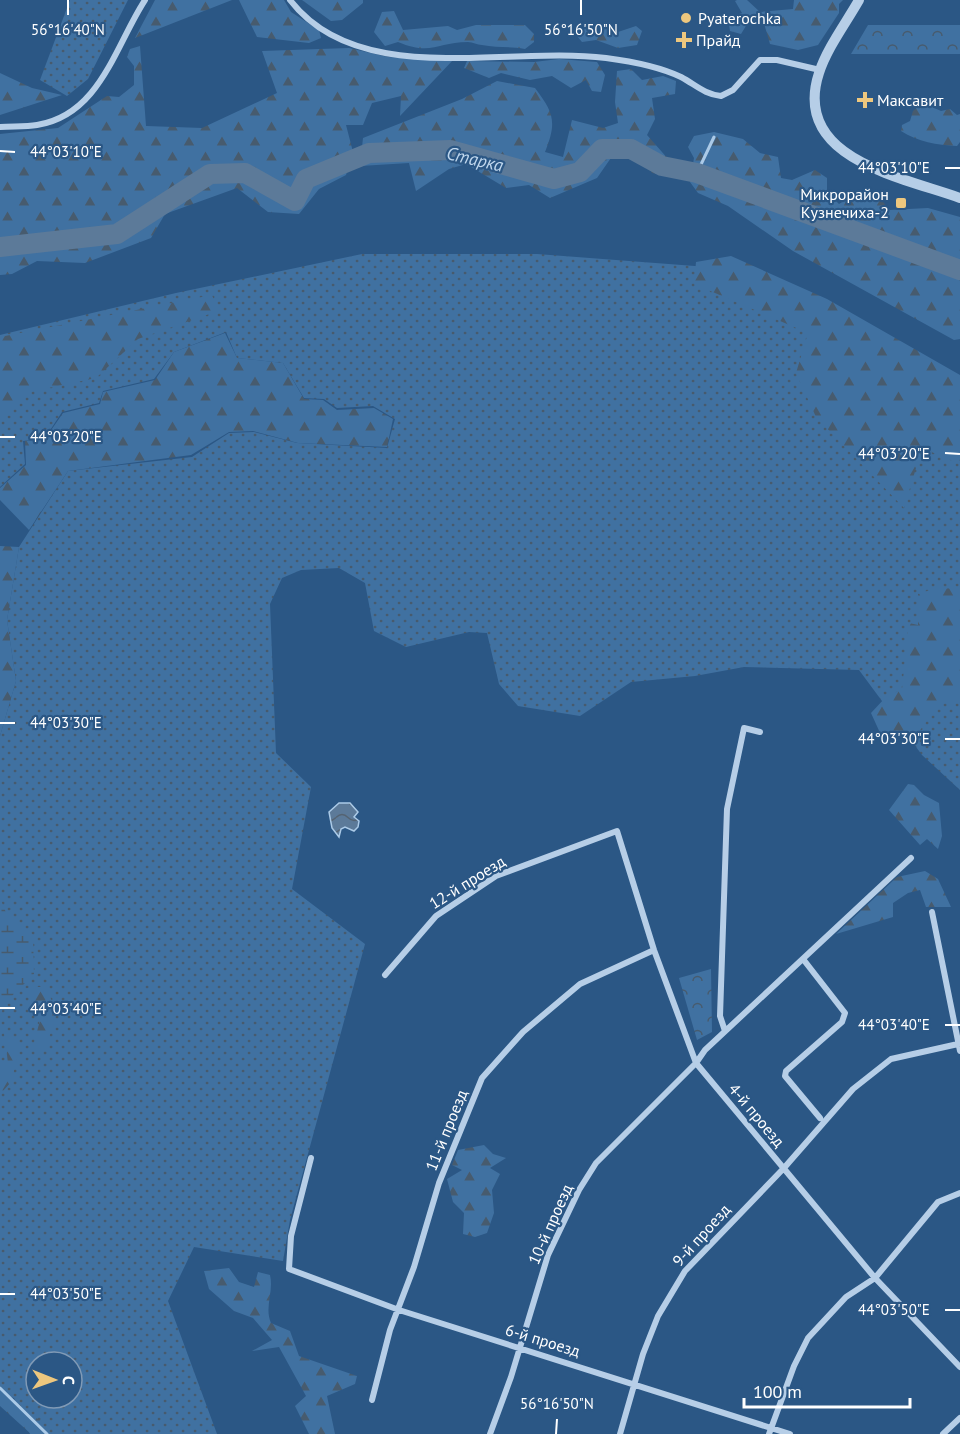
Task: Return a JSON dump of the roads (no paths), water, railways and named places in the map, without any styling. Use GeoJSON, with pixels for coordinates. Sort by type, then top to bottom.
{"type":"FeatureCollection","features":[{"type":"Feature","properties":{"kind":"street"},"geometry":{"type":"LineString","coordinates":[[0,127],[38,125],[63,117],[85,102],[101,82],[130,22],[145,0]]}},
{"type":"Feature","properties":{"kind":"street"},"geometry":{"type":"LineString","coordinates":[[290,0],[299,11],[354,47],[396,55],[601,57],[681,77],[702,92],[721,96],[733,90],[760,60],[787,62],[820,70]]}},
{"type":"Feature","properties":{"kind":"street"},"geometry":{"type":"LineString","coordinates":[[859,0],[820,70],[815,99],[821,128],[829,141],[855,160],[960,198]]}},
{"type":"Feature","properties":{"kind":"street"},"geometry":{"type":"LineString","coordinates":[[725,1031],[720,1016],[727,809],[744,728],[760,732]]}},
{"type":"Feature","properties":{"kind":"street","name":"4-й проезд"},"geometry":{"type":"LineString","coordinates":[[617,831],[654,950],[696,1063],[875,1278],[960,1367]]}},
{"type":"Feature","properties":{"kind":"street","name":"12-й проезд"},"geometry":{"type":"LineString","coordinates":[[386,975],[436,916],[496,876],[617,831]]}},
{"type":"Feature","properties":{"kind":"street","name":"10-й проезд"},"geometry":{"type":"LineString","coordinates":[[490,1434],[520,1348],[548,1255],[579,1190],[596,1163],[696,1063],[705,1050],[911,858]]}},
{"type":"Feature","properties":{"kind":"street"},"geometry":{"type":"LineString","coordinates":[[932,912],[959,1048]]}},
{"type":"Feature","properties":{"kind":"street","name":"11-й проезд"},"geometry":{"type":"LineString","coordinates":[[372,1400],[390,1330],[399,1310],[439,1183],[482,1078],[523,1032],[579,984],[654,950]]}},
{"type":"Feature","properties":{"kind":"street"},"geometry":{"type":"LineString","coordinates":[[803,959],[845,1013],[842,1022],[786,1071],[785,1076],[820,1118]]}},
{"type":"Feature","properties":{"kind":"street","name":"9-й проезд"},"geometry":{"type":"LineString","coordinates":[[620,1434],[658,1316],[685,1271],[784,1167],[853,1089],[891,1059],[959,1048]]}},
{"type":"Feature","properties":{"kind":"street","name":"6-й проезд"},"geometry":{"type":"LineString","coordinates":[[311,1158],[291,1236],[289,1269],[399,1310],[636,1383],[770,1431],[790,1434]]}},
{"type":"Feature","properties":{"kind":"street"},"geometry":{"type":"LineString","coordinates":[[770,1431],[794,1366],[808,1338],[846,1297],[875,1278],[938,1202],[960,1193]]}},
{"type":"Feature","properties":{"kind":"street"},"geometry":{"type":"LineString","coordinates":[[943,1434],[960,1418]]}},
{"type":"Feature","properties":{"kind":"water"},"geometry":{"type":"Polygon","coordinates":[[[339,803],[350,803],[358,812],[354,817],[359,821],[354,831],[345,827],[341,829],[339,837],[332,828],[329,812],[339,803]]]}},
{"type":"Feature","properties":{"kind":"waterway"},"geometry":{"type":"LineString","coordinates":[[697,173],[714,137]]}},
{"type":"Feature","properties":{"kind":"waterway","name":"Старка"},"geometry":{"type":"LineString","coordinates":[[0,247],[117,234],[210,174],[245,173],[295,201],[306,179],[369,153],[450,150],[554,179],[580,172],[602,149],[631,149],[662,166],[697,173],[960,270]]}},
{"type":"Feature","properties":{"kind":"waterway"},"geometry":{"type":"LineString","coordinates":[[0,1388],[47,1434]]}},
{"type":"Feature","properties":{"kind":"place","name":"Pyaterochka"},"geometry":{"type":"Point","coordinates":[686,18]}},
{"type":"Feature","properties":{"kind":"place","name":"Прайд"},"geometry":{"type":"Point","coordinates":[684,40]}},
{"type":"Feature","properties":{"kind":"place","name":"Максавит"},"geometry":{"type":"Point","coordinates":[865,100]}},
{"type":"Feature","properties":{"kind":"place","name":"Микрорайон Кузнечиха-2"},"geometry":{"type":"Point","coordinates":[901,203]}}]}
